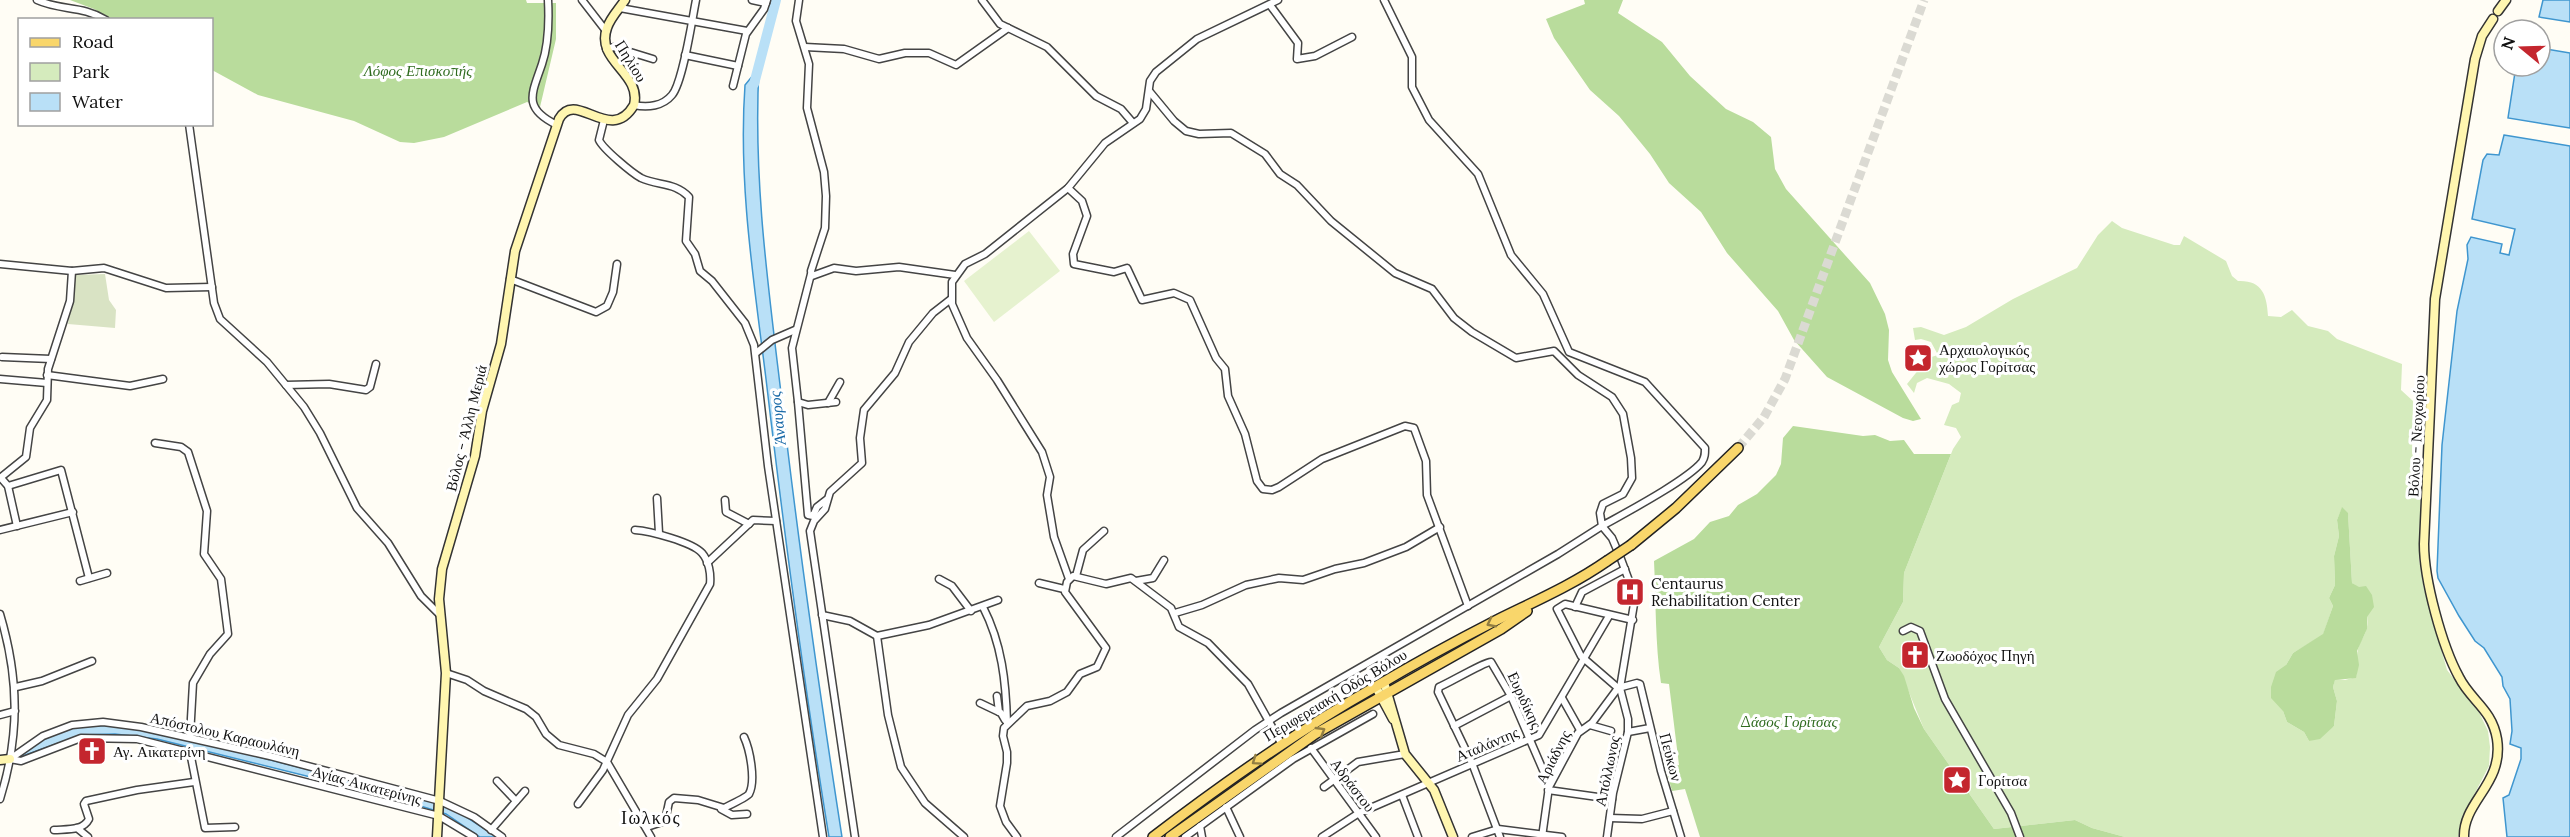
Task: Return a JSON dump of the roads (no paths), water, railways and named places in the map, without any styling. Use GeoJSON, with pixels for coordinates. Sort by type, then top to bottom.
{"type":"FeatureCollection","features":[{"type":"Feature","properties":{"kind":"main road","name":"Βόλου - Νεοχωρίου"},"geometry":{"type":"LineString","coordinates":[[2464,837],[2468,817],[2494,774],[2497,743],[2488,714],[2461,681],[2452,661],[2428,582],[2424,544],[2437,283],[2475,59],[2482,36],[2506,0]]}},
{"type":"Feature","properties":{"kind":"main road","name":"Πηλίου"},"geometry":{"type":"LineString","coordinates":[[622,4],[606,31],[605,49],[632,83],[635,90],[634,105]]}},
{"type":"Feature","properties":{"kind":"main road"},"geometry":{"type":"LineString","coordinates":[[557,125],[561,115],[569,109],[604,120],[622,118],[634,105]]}},
{"type":"Feature","properties":{"kind":"main road","name":"Βόλος - Άλλη Μεριά"},"geometry":{"type":"LineString","coordinates":[[437,837],[446,674],[440,615],[442,569],[475,456],[482,411],[501,344],[510,279],[519,241],[557,125]]}},
{"type":"Feature","properties":{"kind":"main road","name":"Περιφερειακή Οδός Βόλου"},"geometry":{"type":"LineString","coordinates":[[1170,837],[1274,761],[1384,694],[1501,629],[1544,599],[1631,545],[1677,508],[1738,448]]}},
{"type":"Feature","properties":{"kind":"main road","name":"Περιφερειακή Οδός Βόλου"},"geometry":{"type":"LineString","coordinates":[[1154,837],[1281,743],[1380,684],[1495,621],[1544,599]]}},
{"type":"Feature","properties":{"kind":"main road"},"geometry":{"type":"LineString","coordinates":[[1380,684],[1397,724],[1405,754],[1428,782],[1453,837]]}},
{"type":"Feature","properties":{"kind":"main road"},"geometry":{"type":"LineString","coordinates":[[0,760],[10,759]]}},
{"type":"Feature","properties":{"kind":"street"},"geometry":{"type":"LineString","coordinates":[[37,0],[50,5],[88,10],[102,18]]}},
{"type":"Feature","properties":{"kind":"street"},"geometry":{"type":"LineString","coordinates":[[548,0],[547,40],[542,63],[532,89],[531,101],[536,109],[557,125]]}},
{"type":"Feature","properties":{"kind":"street"},"geometry":{"type":"LineString","coordinates":[[582,0],[606,31]]}},
{"type":"Feature","properties":{"kind":"street"},"geometry":{"type":"LineString","coordinates":[[634,105],[648,107],[670,98],[677,86],[696,0]]}},
{"type":"Feature","properties":{"kind":"street"},"geometry":{"type":"LineString","coordinates":[[733,86],[747,31],[767,2],[752,0]]}},
{"type":"Feature","properties":{"kind":"street"},"geometry":{"type":"LineString","coordinates":[[799,0],[796,21],[805,47],[809,74],[807,108],[824,172],[826,196],[825,228],[795,330],[792,352],[808,515],[813,516],[817,507],[826,500]]}},
{"type":"Feature","properties":{"kind":"street"},"geometry":{"type":"LineString","coordinates":[[982,0],[996,20],[1047,47],[1096,96],[1121,109],[1133,123]]}},
{"type":"Feature","properties":{"kind":"street"},"geometry":{"type":"LineString","coordinates":[[1072,577],[1054,537],[1047,495],[1050,477],[1042,452],[997,380],[967,338],[951,299],[955,275],[965,264],[985,254],[1068,188],[1106,143],[1143,115],[1150,92],[1150,81],[1156,72],[1191,43],[1278,0]]}},
{"type":"Feature","properties":{"kind":"street"},"geometry":{"type":"LineString","coordinates":[[1116,837],[1268,722],[1668,487],[1700,464],[1705,457],[1703,445],[1645,382],[1569,352],[1543,294],[1512,255],[1478,174],[1429,120],[1412,87],[1412,57],[1384,0]]}},
{"type":"Feature","properties":{"kind":"street"},"geometry":{"type":"LineString","coordinates":[[622,4],[747,31]]}},
{"type":"Feature","properties":{"kind":"street"},"geometry":{"type":"LineString","coordinates":[[1270,5],[1298,43],[1297,59],[1315,56],[1352,37]]}},
{"type":"Feature","properties":{"kind":"street"},"geometry":{"type":"LineString","coordinates":[[805,47],[844,49],[879,59],[905,53],[929,53],[956,65],[1008,28]]}},
{"type":"Feature","properties":{"kind":"street"},"geometry":{"type":"LineString","coordinates":[[605,49],[614,47],[653,59]]}},
{"type":"Feature","properties":{"kind":"street"},"geometry":{"type":"LineString","coordinates":[[684,55],[738,66]]}},
{"type":"Feature","properties":{"kind":"street"},"geometry":{"type":"LineString","coordinates":[[1150,92],[1183,129],[1199,134],[1231,133],[1265,154],[1280,174],[1297,185],[1331,220],[1395,273],[1432,289],[1454,318],[1472,332],[1513,357],[1554,351],[1578,375],[1611,397],[1625,421],[1632,470],[1627,489],[1601,509],[1602,526]]}},
{"type":"Feature","properties":{"kind":"street"},"geometry":{"type":"LineString","coordinates":[[604,120],[599,140],[604,148],[641,178],[673,185],[689,197],[690,207],[685,229],[686,241],[695,256],[700,271],[712,281],[744,321],[758,351],[776,521],[823,837]]}},
{"type":"Feature","properties":{"kind":"street"},"geometry":{"type":"LineString","coordinates":[[189,126],[214,303],[220,319],[267,362],[313,420],[357,508],[388,543],[422,596],[440,615]]}},
{"type":"Feature","properties":{"kind":"street"},"geometry":{"type":"LineString","coordinates":[[1068,188],[1085,206],[1087,216],[1073,254],[1074,264],[1114,272],[1127,268],[1142,300],[1174,293],[1190,300],[1216,358],[1225,369],[1228,396],[1245,434],[1260,486],[1268,490],[1279,487],[1322,459],[1409,426],[1415,429],[1426,461],[1425,486],[1468,606]]}},
{"type":"Feature","properties":{"kind":"street"},"geometry":{"type":"LineString","coordinates":[[0,264],[72,271],[104,268],[166,288],[212,287]]}},
{"type":"Feature","properties":{"kind":"street"},"geometry":{"type":"LineString","coordinates":[[510,279],[596,312],[605,309],[609,304],[616,264]]}},
{"type":"Feature","properties":{"kind":"street"},"geometry":{"type":"LineString","coordinates":[[811,273],[814,277],[832,268],[856,272],[899,267],[955,275]]}},
{"type":"Feature","properties":{"kind":"street"},"geometry":{"type":"LineString","coordinates":[[17,526],[8,486],[0,478],[26,456],[31,426],[47,400],[47,375],[70,301],[72,271]]}},
{"type":"Feature","properties":{"kind":"street"},"geometry":{"type":"LineString","coordinates":[[855,837],[810,533],[814,521],[825,509],[830,492],[846,480],[862,463],[860,438],[864,410],[895,373],[911,339],[933,313],[951,299]]}},
{"type":"Feature","properties":{"kind":"street"},"geometry":{"type":"LineString","coordinates":[[758,351],[781,335],[795,330]]}},
{"type":"Feature","properties":{"kind":"street"},"geometry":{"type":"LineString","coordinates":[[2,357],[51,358]]}},
{"type":"Feature","properties":{"kind":"street"},"geometry":{"type":"LineString","coordinates":[[286,385],[329,384],[366,390],[370,387],[376,364]]}},
{"type":"Feature","properties":{"kind":"street"},"geometry":{"type":"LineString","coordinates":[[47,375],[130,386],[163,379]]}},
{"type":"Feature","properties":{"kind":"street"},"geometry":{"type":"LineString","coordinates":[[0,379],[47,383]]}},
{"type":"Feature","properties":{"kind":"street"},"geometry":{"type":"LineString","coordinates":[[828,403],[840,382]]}},
{"type":"Feature","properties":{"kind":"street"},"geometry":{"type":"LineString","coordinates":[[798,402],[836,402]]}},
{"type":"Feature","properties":{"kind":"street"},"geometry":{"type":"LineString","coordinates":[[155,442],[181,447],[188,452],[207,511],[204,554],[222,581],[228,634],[210,654],[193,683],[190,736]]}},
{"type":"Feature","properties":{"kind":"street"},"geometry":{"type":"LineString","coordinates":[[8,486],[62,470],[89,578]]}},
{"type":"Feature","properties":{"kind":"street"},"geometry":{"type":"LineString","coordinates":[[657,498],[659,533]]}},
{"type":"Feature","properties":{"kind":"street"},"geometry":{"type":"LineString","coordinates":[[724,500],[726,512],[749,524]]}},
{"type":"Feature","properties":{"kind":"street"},"geometry":{"type":"LineString","coordinates":[[0,530],[73,512]]}},
{"type":"Feature","properties":{"kind":"street"},"geometry":{"type":"LineString","coordinates":[[707,563],[749,524],[758,519],[776,521]]}},
{"type":"Feature","properties":{"kind":"street","name":"Απόλλωνος"},"geometry":{"type":"LineString","coordinates":[[1602,526],[1611,538],[1633,594],[1633,620],[1619,687],[1628,719],[1628,732],[1612,799],[1607,837]]}},
{"type":"Feature","properties":{"kind":"street"},"geometry":{"type":"LineString","coordinates":[[1175,613],[1202,605],[1248,585],[1279,578],[1303,580],[1335,569],[1364,563],[1406,547],[1440,527]]}},
{"type":"Feature","properties":{"kind":"street"},"geometry":{"type":"LineString","coordinates":[[578,804],[608,762],[628,715],[657,679],[705,595],[710,581],[707,563],[698,550],[659,533],[635,530]]}},
{"type":"Feature","properties":{"kind":"street"},"geometry":{"type":"LineString","coordinates":[[1064,589],[1072,577],[1083,550],[1104,531]]}},
{"type":"Feature","properties":{"kind":"street"},"geometry":{"type":"LineString","coordinates":[[1136,581],[1153,578],[1164,560]]}},
{"type":"Feature","properties":{"kind":"street"},"geometry":{"type":"LineString","coordinates":[[1575,607],[1582,592],[1625,569]]}},
{"type":"Feature","properties":{"kind":"street"},"geometry":{"type":"LineString","coordinates":[[80,581],[106,573]]}},
{"type":"Feature","properties":{"kind":"street"},"geometry":{"type":"LineString","coordinates":[[1072,577],[1106,584],[1127,578],[1136,581],[1175,613],[1179,627],[1208,643],[1248,684],[1281,743]]}},
{"type":"Feature","properties":{"kind":"street"},"geometry":{"type":"LineString","coordinates":[[939,579],[952,586],[971,611]]}},
{"type":"Feature","properties":{"kind":"street"},"geometry":{"type":"LineString","coordinates":[[1039,583],[1064,589]]}},
{"type":"Feature","properties":{"kind":"street"},"geometry":{"type":"LineString","coordinates":[[1007,723],[1028,705],[1047,702],[1065,693],[1080,674],[1097,667],[1105,651],[1106,648],[1066,595],[1064,589]]}},
{"type":"Feature","properties":{"kind":"street"},"geometry":{"type":"LineString","coordinates":[[822,615],[850,621],[877,636],[909,630],[983,607],[998,600]]}},
{"type":"Feature","properties":{"kind":"street"},"geometry":{"type":"LineString","coordinates":[[1619,687],[1584,659],[1558,613],[1558,608],[1562,605],[1575,607],[1633,620]]}},
{"type":"Feature","properties":{"kind":"street"},"geometry":{"type":"LineString","coordinates":[[983,607],[993,629],[1005,674],[1007,723],[1003,734],[1007,752],[1000,806],[1017,837]]}},
{"type":"Feature","properties":{"kind":"street"},"geometry":{"type":"LineString","coordinates":[[0,615],[16,687],[10,759],[0,799]]}},
{"type":"Feature","properties":{"kind":"street","name":"Αταλάντης"},"geometry":{"type":"LineString","coordinates":[[1322,837],[1359,813],[1530,740],[1541,733],[1609,616]]}},
{"type":"Feature","properties":{"kind":"street"},"geometry":{"type":"LineString","coordinates":[[1903,631],[1911,627],[1920,631],[1945,699],[2006,804],[2020,837]]}},
{"type":"Feature","properties":{"kind":"street"},"geometry":{"type":"LineString","coordinates":[[877,636],[888,715],[901,767],[925,803],[964,837]]}},
{"type":"Feature","properties":{"kind":"street"},"geometry":{"type":"LineString","coordinates":[[16,687],[42,681],[92,661]]}},
{"type":"Feature","properties":{"kind":"street","name":"Ευριδίκης"},"geometry":{"type":"LineString","coordinates":[[1454,726],[1437,690],[1490,661],[1499,672],[1546,777],[1551,782]]}},
{"type":"Feature","properties":{"kind":"street"},"geometry":{"type":"LineString","coordinates":[[446,674],[467,680],[487,692],[526,709],[538,719],[544,732],[559,745],[594,754],[608,762],[651,837]]}},
{"type":"Feature","properties":{"kind":"street","name":"Πεύκων"},"geometry":{"type":"LineString","coordinates":[[1619,687],[1639,683],[1681,837]]}},
{"type":"Feature","properties":{"kind":"street","name":"Αριάδνης"},"geometry":{"type":"LineString","coordinates":[[1542,836],[1551,782],[1580,730],[1590,725],[1619,687]]}},
{"type":"Feature","properties":{"kind":"street"},"geometry":{"type":"LineString","coordinates":[[997,696],[999,712]]}},
{"type":"Feature","properties":{"kind":"street"},"geometry":{"type":"LineString","coordinates":[[1500,837],[1472,764],[1454,726],[1511,696]]}},
{"type":"Feature","properties":{"kind":"street"},"geometry":{"type":"LineString","coordinates":[[1562,698],[1580,730]]}},
{"type":"Feature","properties":{"kind":"street"},"geometry":{"type":"LineString","coordinates":[[980,703],[999,712],[1007,723]]}},
{"type":"Feature","properties":{"kind":"street"},"geometry":{"type":"LineString","coordinates":[[0,716],[15,711]]}},
{"type":"Feature","properties":{"kind":"street"},"geometry":{"type":"LineString","coordinates":[[1185,837],[1311,748],[1372,714]]}},
{"type":"Feature","properties":{"kind":"street","name":"Απόστολου Καραουλάνη"},"geometry":{"type":"LineString","coordinates":[[10,759],[43,736],[79,724],[117,723],[190,736],[440,801],[474,817],[502,837]]}},
{"type":"Feature","properties":{"kind":"street"},"geometry":{"type":"LineString","coordinates":[[1590,725],[1611,731]]}},
{"type":"Feature","properties":{"kind":"street"},"geometry":{"type":"LineString","coordinates":[[1628,732],[1650,728]]}},
{"type":"Feature","properties":{"kind":"street","name":"Αγίας Αικατερίνης"},"geometry":{"type":"LineString","coordinates":[[10,759],[21,761],[68,742],[89,737],[126,737],[439,816],[474,837]]}},
{"type":"Feature","properties":{"kind":"street"},"geometry":{"type":"LineString","coordinates":[[721,808],[749,794],[752,758],[744,737]]}},
{"type":"Feature","properties":{"kind":"street","name":"Αδράστου"},"geometry":{"type":"LineString","coordinates":[[1311,748],[1376,837]]}},
{"type":"Feature","properties":{"kind":"street"},"geometry":{"type":"LineString","coordinates":[[190,752],[194,782],[201,803],[205,828],[236,827]]}},
{"type":"Feature","properties":{"kind":"street"},"geometry":{"type":"LineString","coordinates":[[1324,787],[1364,760],[1405,754]]}},
{"type":"Feature","properties":{"kind":"street"},"geometry":{"type":"LineString","coordinates":[[497,780],[516,801]]}},
{"type":"Feature","properties":{"kind":"street"},"geometry":{"type":"LineString","coordinates":[[54,830],[76,828],[88,822],[86,801],[137,789],[194,782]]}},
{"type":"Feature","properties":{"kind":"street"},"geometry":{"type":"LineString","coordinates":[[1548,790],[1612,799]]}},
{"type":"Feature","properties":{"kind":"street"},"geometry":{"type":"LineString","coordinates":[[491,830],[525,791]]}},
{"type":"Feature","properties":{"kind":"street"},"geometry":{"type":"LineString","coordinates":[[1402,795],[1418,837]]}},
{"type":"Feature","properties":{"kind":"street"},"geometry":{"type":"LineString","coordinates":[[647,827],[665,821],[669,802],[674,798],[698,800],[721,808],[732,815],[747,814]]}},
{"type":"Feature","properties":{"kind":"street"},"geometry":{"type":"LineString","coordinates":[[1226,807],[1240,837]]}},
{"type":"Feature","properties":{"kind":"street"},"geometry":{"type":"LineString","coordinates":[[1610,818],[1642,819],[1673,811]]}},
{"type":"Feature","properties":{"kind":"street"},"geometry":{"type":"LineString","coordinates":[[1200,826],[1202,837]]}},
{"type":"Feature","properties":{"kind":"street"},"geometry":{"type":"LineString","coordinates":[[76,828],[88,837]]}},
{"type":"Feature","properties":{"kind":"street"},"geometry":{"type":"LineString","coordinates":[[1472,837],[1498,829],[1562,837]]}},
{"type":"Feature","properties":{"kind":"water"},"geometry":{"type":"Polygon","coordinates":[[[2543,0],[2570,0],[2570,22],[2539,17],[2543,0]]]}},
{"type":"Feature","properties":{"kind":"water"},"geometry":{"type":"Polygon","coordinates":[[[2552,50],[2570,53],[2570,128],[2508,118],[2514,78],[2552,78],[2552,50]]]}},
{"type":"Feature","properties":{"kind":"water"},"geometry":{"type":"Polygon","coordinates":[[[759,68],[758,150],[767,271],[802,560],[842,837],[829,837],[787,551],[752,269],[745,196],[743,122],[745,85],[759,68]]]}},
{"type":"Feature","properties":{"kind":"water"},"geometry":{"type":"Polygon","coordinates":[[[2504,135],[2570,146],[2570,837],[2507,837],[2503,798],[2509,795],[2521,759],[2521,748],[2510,744],[2512,731],[2510,699],[2503,686],[2502,677],[2484,648],[2475,641],[2459,616],[2438,578],[2437,571],[2442,445],[2457,311],[2468,259],[2467,245],[2471,237],[2502,244],[2500,253],[2509,255],[2515,229],[2472,219],[2483,160],[2487,154],[2499,155],[2504,135]]]}},
{"type":"Feature","properties":{"kind":"water"},"geometry":{"type":"Polygon","coordinates":[[[116,725],[172,735],[448,805],[497,837],[480,837],[446,814],[395,798],[157,739],[115,734],[81,735],[20,757],[23,748],[73,727],[116,725]]]}},
{"type":"Feature","properties":{"kind":"waterway","name":"Άναυρος"},"geometry":{"type":"LineString","coordinates":[[754,84],[776,0]]}},
{"type":"Feature","properties":{"kind":"tunnel"},"geometry":{"type":"LineString","coordinates":[[1738,448],[1764,417],[1785,379],[1924,0]]}},
{"type":"Feature","properties":{"kind":"place","name":"Αρχαιολογικός χώρος Γορίτσας"},"geometry":{"type":"Point","coordinates":[1918,358]}},
{"type":"Feature","properties":{"kind":"place","name":"Centaurus Rehabilitation Center"},"geometry":{"type":"Point","coordinates":[1630,592]}},
{"type":"Feature","properties":{"kind":"place","name":"Ζωοδόχος Πηγή"},"geometry":{"type":"Point","coordinates":[1915,655]}},
{"type":"Feature","properties":{"kind":"place","name":"Αγ. Αικατερίνη"},"geometry":{"type":"Point","coordinates":[92,751]}},
{"type":"Feature","properties":{"kind":"place","name":"Γορίτσα"},"geometry":{"type":"Point","coordinates":[1957,780]}},
{"type":"Feature","properties":{"kind":"district","name":"Ιωλκός"},"geometry":{"type":"Point","coordinates":[651,817]}},
{"type":"Feature","properties":{"kind":"park label","name":"Λόφος Επισκοπής"},"geometry":{"type":"Point","coordinates":[418,70]}},
{"type":"Feature","properties":{"kind":"park label","name":"Δάσος Γορίτσας"},"geometry":{"type":"Point","coordinates":[1789,721]}}]}
